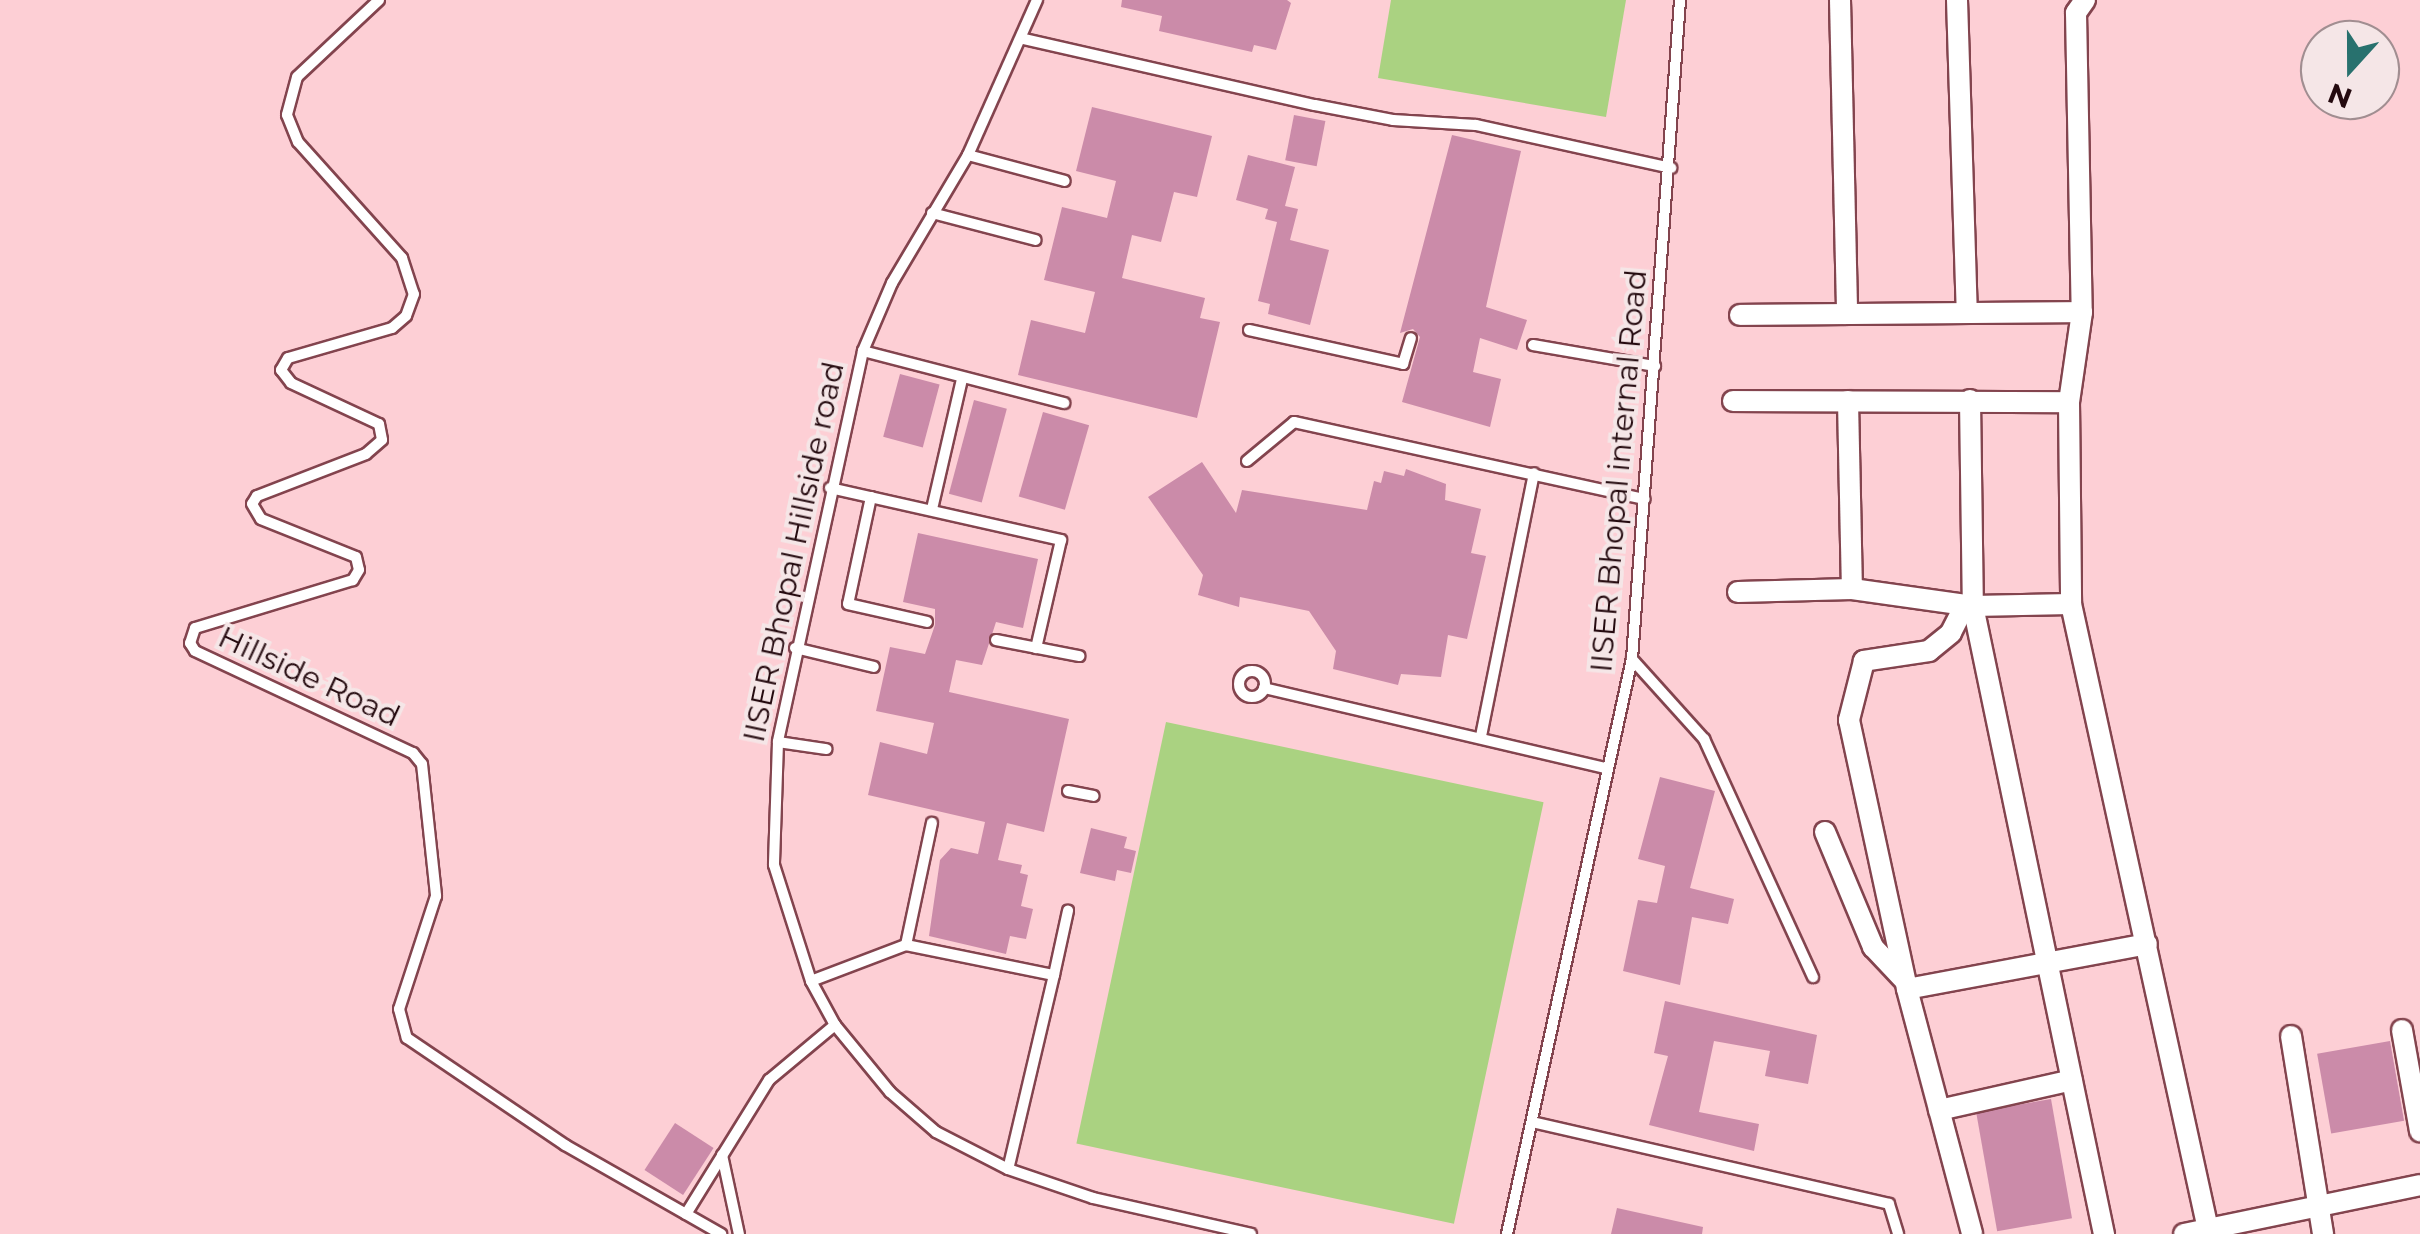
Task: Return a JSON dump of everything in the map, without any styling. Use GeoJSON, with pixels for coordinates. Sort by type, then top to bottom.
{"type":"FeatureCollection","features":[{"type":"Feature","properties":{"kind":"street"},"geometry":{"type":"LineString","coordinates":[[1840,0],[1846,314]]}},
{"type":"Feature","properties":{"kind":"street"},"geometry":{"type":"LineString","coordinates":[[1957,0],[1967,312]]}},
{"type":"Feature","properties":{"kind":"street"},"geometry":{"type":"LineString","coordinates":[[2084,0],[2076,14],[2082,312],[2069,402],[2071,604],[2209,1232]]}},
{"type":"Feature","properties":{"kind":"street"},"geometry":{"type":"LineString","coordinates":[[1740,315],[2082,312]]}},
{"type":"Feature","properties":{"kind":"street"},"geometry":{"type":"LineString","coordinates":[[1970,400],[1969,606],[2104,1234]]}},
{"type":"Feature","properties":{"kind":"street"},"geometry":{"type":"LineString","coordinates":[[1732,401],[2069,402]]}},
{"type":"Feature","properties":{"kind":"street"},"geometry":{"type":"LineString","coordinates":[[1848,401],[1852,590]]}},
{"type":"Feature","properties":{"kind":"street"},"geometry":{"type":"LineString","coordinates":[[1738,592],[1852,590],[1969,606],[2071,604]]}},
{"type":"Feature","properties":{"kind":"street"},"geometry":{"type":"LineString","coordinates":[[1969,606],[1950,633],[1929,651],[1864,662],[1850,700],[1849,720],[1906,985],[1972,1234]]}},
{"type":"Feature","properties":{"kind":"street"},"geometry":{"type":"LineString","coordinates":[[1826,832],[1873,946],[1906,985]]}},
{"type":"Feature","properties":{"kind":"street"},"geometry":{"type":"LineString","coordinates":[[1906,985],[2148,944]]}},
{"type":"Feature","properties":{"kind":"street"},"geometry":{"type":"LineString","coordinates":[[2402,1030],[2420,1131]]}},
{"type":"Feature","properties":{"kind":"street"},"geometry":{"type":"LineString","coordinates":[[2292,1036],[2323,1234]]}},
{"type":"Feature","properties":{"kind":"street"},"geometry":{"type":"LineString","coordinates":[[1939,1110],[2072,1080]]}},
{"type":"Feature","properties":{"kind":"street"},"geometry":{"type":"LineString","coordinates":[[2184,1234],[2209,1232],[2420,1185]]}},
{"type":"Feature","properties":{"kind":"lane","name":"Hillside Road"},"geometry":{"type":"LineString","coordinates":[[379,0],[296,76],[287,115],[298,142],[402,258],[414,294],[406,316],[392,328],[288,358],[281,370],[291,383],[378,424],[382,440],[366,454],[256,496],[252,504],[261,519],[356,557],[359,570],[353,580],[195,628],[190,643],[195,651],[418,759],[427,782],[436,896],[400,1009],[402,1032],[564,1145],[721,1234]]}},
{"type":"Feature","properties":{"kind":"lane","name":"IISER Bhopal Hillside road"},"geometry":{"type":"LineString","coordinates":[[1037,0],[1024,39],[968,155],[932,214],[863,351],[794,648],[778,742],[774,865],[812,981],[836,1024],[890,1092],[936,1132],[1008,1168],[1093,1198],[1251,1234]]}},
{"type":"Feature","properties":{"kind":"lane","name":"IISER Bhopal internal Road"},"geometry":{"type":"LineString","coordinates":[[1507,1234],[1632,660],[1671,168],[1680,0]]}},
{"type":"Feature","properties":{"kind":"lane"},"geometry":{"type":"LineString","coordinates":[[1024,39],[1315,105],[1393,120],[1476,125],[1671,168]]}},
{"type":"Feature","properties":{"kind":"lane"},"geometry":{"type":"LineString","coordinates":[[968,155],[1065,181]]}},
{"type":"Feature","properties":{"kind":"lane"},"geometry":{"type":"LineString","coordinates":[[932,214],[1036,240]]}},
{"type":"Feature","properties":{"kind":"lane"},"geometry":{"type":"LineString","coordinates":[[1249,330],[1403,364],[1410,338]]}},
{"type":"Feature","properties":{"kind":"lane"},"geometry":{"type":"LineString","coordinates":[[1533,345],[1656,366]]}},
{"type":"Feature","properties":{"kind":"lane"},"geometry":{"type":"LineString","coordinates":[[863,351],[962,380],[1064,403]]}},
{"type":"Feature","properties":{"kind":"lane"},"geometry":{"type":"LineString","coordinates":[[932,509],[962,380]]}},
{"type":"Feature","properties":{"kind":"lane"},"geometry":{"type":"LineString","coordinates":[[1246,461],[1294,422],[1645,499]]}},
{"type":"Feature","properties":{"kind":"lane"},"geometry":{"type":"LineString","coordinates":[[1481,736],[1534,473]]}},
{"type":"Feature","properties":{"kind":"lane"},"geometry":{"type":"LineString","coordinates":[[830,488],[1061,540],[1036,648]]}},
{"type":"Feature","properties":{"kind":"lane"},"geometry":{"type":"LineString","coordinates":[[870,496],[848,604],[928,622]]}},
{"type":"Feature","properties":{"kind":"lane"},"geometry":{"type":"LineString","coordinates":[[996,640],[1080,656]]}},
{"type":"Feature","properties":{"kind":"lane"},"geometry":{"type":"LineString","coordinates":[[794,648],[874,667]]}},
{"type":"Feature","properties":{"kind":"lane"},"geometry":{"type":"LineString","coordinates":[[1632,660],[1704,739],[1814,977]]}},
{"type":"Feature","properties":{"kind":"lane"},"geometry":{"type":"LineString","coordinates":[[1264,688],[1606,768]]}},
{"type":"Feature","properties":{"kind":"lane"},"geometry":{"type":"LineString","coordinates":[[778,742],[826,749]]}},
{"type":"Feature","properties":{"kind":"lane"},"geometry":{"type":"LineString","coordinates":[[1068,791],[1094,796]]}},
{"type":"Feature","properties":{"kind":"lane"},"geometry":{"type":"LineString","coordinates":[[906,945],[932,823]]}},
{"type":"Feature","properties":{"kind":"lane"},"geometry":{"type":"LineString","coordinates":[[1008,1168],[1068,911]]}},
{"type":"Feature","properties":{"kind":"lane"},"geometry":{"type":"LineString","coordinates":[[812,981],[906,945],[1054,976]]}},
{"type":"Feature","properties":{"kind":"lane"},"geometry":{"type":"LineString","coordinates":[[686,1214],[769,1080],[836,1024]]}},
{"type":"Feature","properties":{"kind":"lane"},"geometry":{"type":"LineString","coordinates":[[1532,1122],[1890,1204],[1898,1234]]}},
{"type":"Feature","properties":{"kind":"lane"},"geometry":{"type":"LineString","coordinates":[[722,1155],[739,1234]]}},
{"type":"Feature","properties":{"kind":"green space"},"geometry":{"type":"Polygon","coordinates":[[[1391,0],[1626,0],[1606,117],[1378,78],[1391,0]]]}},
{"type":"Feature","properties":{"kind":"green space"},"geometry":{"type":"Polygon","coordinates":[[[1166,722],[1544,802],[1454,1224],[1076,1144],[1166,722]]]}},
{"type":"Feature","properties":{"kind":"building"},"geometry":{"type":"Polygon","coordinates":[[[1122,0],[1291,3],[1276,50],[1254,45],[1252,52],[1159,31],[1162,16],[1121,7],[1122,0]]]}},
{"type":"Feature","properties":{"kind":"building"},"geometry":{"type":"Polygon","coordinates":[[[1092,107],[1212,136],[1197,197],[1174,192],[1161,242],[1132,235],[1122,278],[1205,298],[1200,318],[1220,322],[1197,418],[1018,375],[1031,320],[1085,333],[1095,292],[1044,280],[1062,207],[1107,218],[1116,181],[1076,171],[1092,107]]]}},
{"type":"Feature","properties":{"kind":"building"},"geometry":{"type":"Polygon","coordinates":[[[1294,115],[1325,121],[1317,166],[1285,160],[1294,115]]]}},
{"type":"Feature","properties":{"kind":"building"},"geometry":{"type":"Polygon","coordinates":[[[1452,135],[1521,151],[1486,307],[1527,320],[1517,350],[1480,338],[1473,372],[1501,379],[1490,427],[1402,402],[1420,337],[1413,329],[1400,333],[1452,135]]]}},
{"type":"Feature","properties":{"kind":"building"},"geometry":{"type":"Polygon","coordinates":[[[1248,155],[1295,167],[1285,206],[1298,209],[1290,240],[1329,250],[1310,325],[1268,314],[1270,304],[1258,301],[1277,222],[1265,219],[1268,209],[1236,200],[1248,155]]]}},
{"type":"Feature","properties":{"kind":"building"},"geometry":{"type":"Polygon","coordinates":[[[900,374],[940,385],[923,447],[883,437],[900,374]]]}},
{"type":"Feature","properties":{"kind":"building"},"geometry":{"type":"Polygon","coordinates":[[[974,400],[1007,409],[982,502],[949,494],[974,400]]]}},
{"type":"Feature","properties":{"kind":"building"},"geometry":{"type":"Polygon","coordinates":[[[1043,412],[1089,425],[1065,510],[1019,497],[1043,412]]]}},
{"type":"Feature","properties":{"kind":"building"},"geometry":{"type":"Polygon","coordinates":[[[1202,462],[1236,513],[1242,490],[1367,510],[1374,481],[1381,483],[1384,471],[1404,476],[1406,469],[1446,484],[1445,500],[1481,509],[1471,553],[1486,556],[1467,639],[1448,635],[1441,677],[1401,674],[1398,685],[1333,669],[1336,651],[1309,611],[1240,597],[1239,607],[1198,595],[1203,575],[1148,497],[1202,462]]]}},
{"type":"Feature","properties":{"kind":"building"},"geometry":{"type":"Polygon","coordinates":[[[918,533],[1038,559],[1023,628],[996,622],[982,665],[956,660],[949,692],[1069,719],[1044,832],[1007,823],[998,860],[1022,865],[1020,873],[1028,875],[1021,906],[1033,909],[1026,939],[1010,936],[1006,954],[929,936],[940,860],[951,848],[978,854],[985,822],[868,795],[880,742],[927,754],[934,723],[876,711],[890,647],[925,654],[935,625],[935,609],[903,602],[918,533]]]}},
{"type":"Feature","properties":{"kind":"building"},"geometry":{"type":"Polygon","coordinates":[[[1660,777],[1715,791],[1690,888],[1734,899],[1728,924],[1692,917],[1680,985],[1623,971],[1638,900],[1657,903],[1665,866],[1638,859],[1660,777]]]}},
{"type":"Feature","properties":{"kind":"building"},"geometry":{"type":"Polygon","coordinates":[[[1091,828],[1127,837],[1124,848],[1136,851],[1131,873],[1117,870],[1115,881],[1080,873],[1091,828]]]}},
{"type":"Feature","properties":{"kind":"building"},"geometry":{"type":"Polygon","coordinates":[[[1665,1001],[1817,1035],[1808,1084],[1765,1076],[1770,1051],[1714,1041],[1699,1112],[1759,1124],[1754,1151],[1649,1125],[1668,1056],[1654,1053],[1665,1001]]]}},
{"type":"Feature","properties":{"kind":"building"},"geometry":{"type":"Polygon","coordinates":[[[2390,1041],[2404,1121],[2331,1134],[2317,1054],[2390,1041]]]}},
{"type":"Feature","properties":{"kind":"building"},"geometry":{"type":"Polygon","coordinates":[[[2051,1099],[2072,1218],[1997,1231],[1976,1112],[2051,1099]]]}},
{"type":"Feature","properties":{"kind":"building"},"geometry":{"type":"Polygon","coordinates":[[[675,1123],[714,1148],[683,1195],[645,1170],[675,1123]]]}},
{"type":"Feature","properties":{"kind":"building"},"geometry":{"type":"Polygon","coordinates":[[[1617,1208],[1703,1227],[1702,1234],[1611,1234],[1617,1208]]]}}]}
